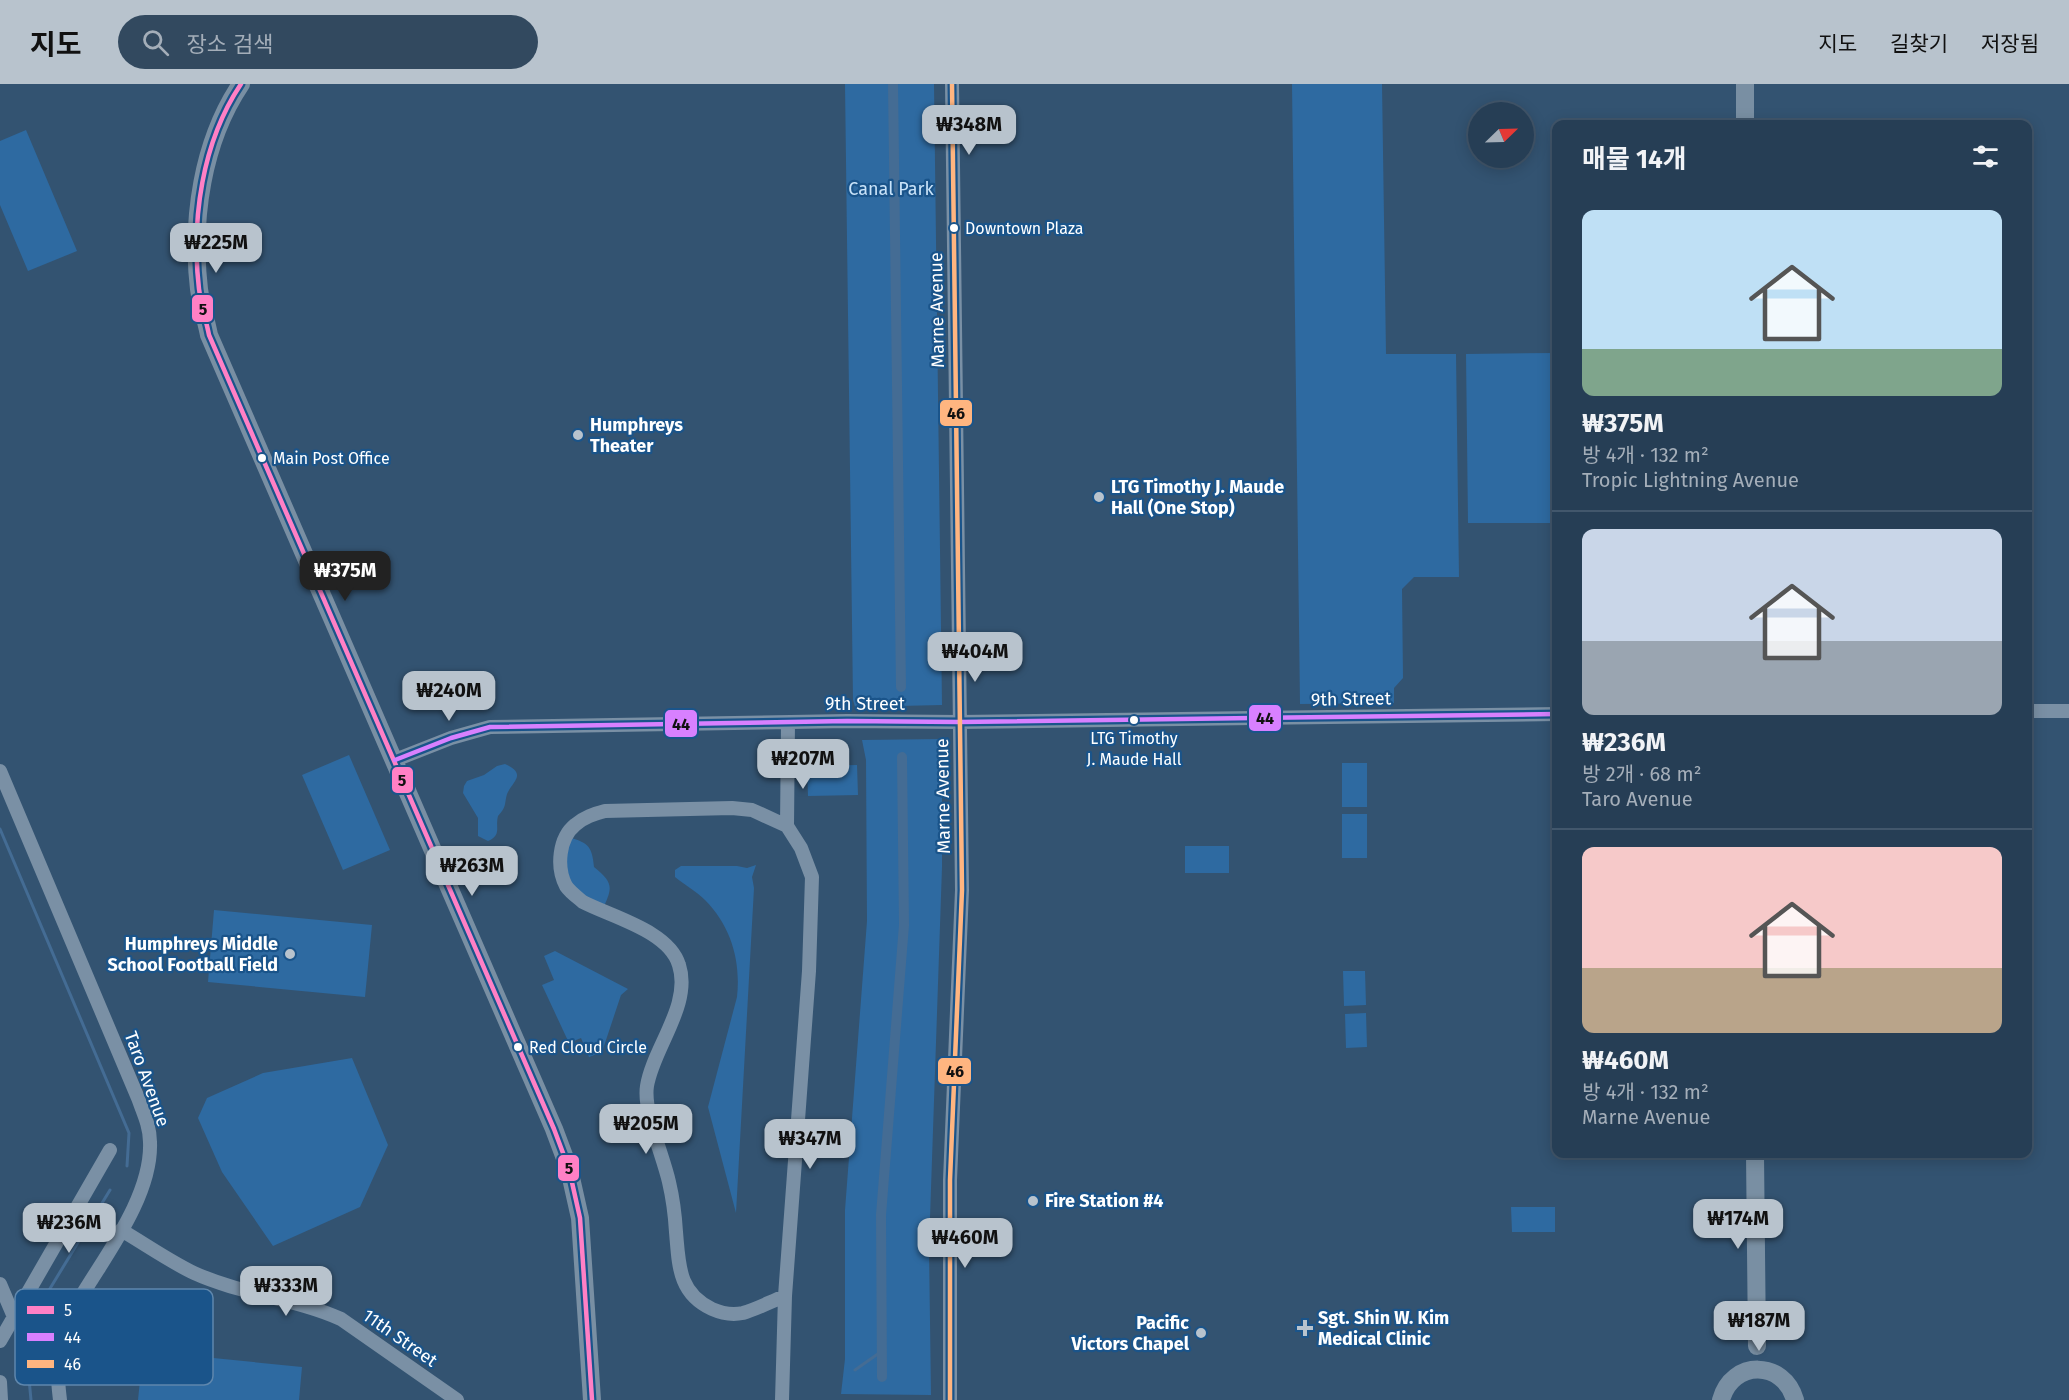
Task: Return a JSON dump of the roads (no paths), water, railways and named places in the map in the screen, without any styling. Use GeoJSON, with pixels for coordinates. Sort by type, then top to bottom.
{"type":"FeatureCollection","features":[{"type":"Feature","properties":{"kind":"main road"},"geometry":{"type":"LineString","coordinates":[[241,84],[227,105],[201,186],[196,229],[200,291],[209,335],[395,760],[569,1169],[580,1218],[592,1400]]}},
{"type":"Feature","properties":{"kind":"main road"},"geometry":{"type":"LineString","coordinates":[[1744,84],[1745,120]]}},
{"type":"Feature","properties":{"kind":"main road"},"geometry":{"type":"LineString","coordinates":[[1755,1158],[1757,1346]]}},
{"type":"Feature","properties":{"kind":"main road"},"geometry":{"type":"LineString","coordinates":[[1721,1399],[1731,1381],[1748,1371],[1758,1370],[1770,1371],[1786,1382],[1795,1399]]}},
{"type":"Feature","properties":{"kind":"street","name":"Marne Avenue"},"geometry":{"type":"LineString","coordinates":[[950,1400],[950,1180],[962,890],[952,84]]}},
{"type":"Feature","properties":{"kind":"street"},"geometry":{"type":"LineString","coordinates":[[2032,711],[2069,711]]}},
{"type":"Feature","properties":{"kind":"street","name":"9th Street"},"geometry":{"type":"LineString","coordinates":[[395,760],[450,738],[490,727],[1552,714]]}},
{"type":"Feature","properties":{"kind":"street"},"geometry":{"type":"LineString","coordinates":[[787,826],[788,723]]}},
{"type":"Feature","properties":{"kind":"street","name":"Taro Avenue"},"geometry":{"type":"LineString","coordinates":[[0,771],[147,1122],[150,1140],[146,1178],[122,1230],[86,1289]]}},
{"type":"Feature","properties":{"kind":"street"},"geometry":{"type":"LineString","coordinates":[[782,1400],[785,1296],[809,971],[812,877],[801,848],[787,826],[752,810],[732,808],[605,811],[587,817],[574,825],[561,849],[562,875],[566,885],[574,895],[602,911],[655,935],[667,946],[679,963],[682,978],[680,998],[647,1084],[646,1101],[664,1159],[674,1205],[682,1279],[700,1303],[720,1312],[742,1313],[785,1296]]}},
{"type":"Feature","properties":{"kind":"street"},"geometry":{"type":"LineString","coordinates":[[30,1289],[110,1150]]}},
{"type":"Feature","properties":{"kind":"street","name":"11th Street"},"geometry":{"type":"LineString","coordinates":[[122,1230],[194,1273],[322,1310],[340,1319],[457,1400]]}},
{"type":"Feature","properties":{"kind":"street"},"geometry":{"type":"LineString","coordinates":[[0,1284],[14,1317],[0,1341]]}},
{"type":"Feature","properties":{"kind":"street"},"geometry":{"type":"LineString","coordinates":[[1748,1371],[1754,1364],[1757,1346]]}},
{"type":"Feature","properties":{"kind":"street"},"geometry":{"type":"LineString","coordinates":[[1757,1346],[1762,1364],[1770,1371]]}},
{"type":"Feature","properties":{"kind":"street"},"geometry":{"type":"LineString","coordinates":[[0,1382],[1,1400]]}},
{"type":"Feature","properties":{"kind":"street","name":"Taro Avenue"},"geometry":{"type":"LineString","coordinates":[[59,1385],[60,1400]]}},
{"type":"Feature","properties":{"kind":"waterway"},"geometry":{"type":"LineString","coordinates":[[893,84],[901,687]]}},
{"type":"Feature","properties":{"kind":"waterway"},"geometry":{"type":"LineString","coordinates":[[882,1377],[881,1215],[904,925],[902,757]]}},
{"type":"Feature","properties":{"kind":"waterway"},"geometry":{"type":"LineString","coordinates":[[0,829],[129,1133],[127,1166]]}},
{"type":"Feature","properties":{"kind":"waterway"},"geometry":{"type":"LineString","coordinates":[[50,1289],[110,1190]]}},
{"type":"Feature","properties":{"kind":"waterway"},"geometry":{"type":"LineString","coordinates":[[855,1370],[882,1351]]}},
{"type":"Feature","properties":{"kind":"waterway"},"geometry":{"type":"LineString","coordinates":[[30,1385],[31,1400]]}},
{"type":"Feature","properties":{"kind":"place","name":"Downtown Plaza"},"geometry":{"type":"Point","coordinates":[954,228]}},
{"type":"Feature","properties":{"kind":"place","name":"Humphreys Theater"},"geometry":{"type":"Point","coordinates":[578,435]}},
{"type":"Feature","properties":{"kind":"place","name":"Main Post Office"},"geometry":{"type":"Point","coordinates":[262,458]}},
{"type":"Feature","properties":{"kind":"place","name":"LTG Timothy J. Maude Hall (One Stop)"},"geometry":{"type":"Point","coordinates":[1099,497]}},
{"type":"Feature","properties":{"kind":"place","name":"LTG Timothy J. Maude Hall"},"geometry":{"type":"Point","coordinates":[1134,720]}},
{"type":"Feature","properties":{"kind":"place","name":"Humphreys Middle School Football Field"},"geometry":{"type":"Point","coordinates":[290,954]}},
{"type":"Feature","properties":{"kind":"place","name":"Red Cloud Circle"},"geometry":{"type":"Point","coordinates":[518,1047]}},
{"type":"Feature","properties":{"kind":"place","name":"Fire Station #4"},"geometry":{"type":"Point","coordinates":[1033,1201]}},
{"type":"Feature","properties":{"kind":"place","name":"Sgt. Shin W. Kim Medical Clinic"},"geometry":{"type":"Point","coordinates":[1305,1328]}},
{"type":"Feature","properties":{"kind":"place","name":"Pacific Victors Chapel"},"geometry":{"type":"Point","coordinates":[1201,1333]}},
{"type":"Feature","properties":{"kind":"park label","name":"Canal Park"},"geometry":{"type":"Point","coordinates":[891,189]}}]}
